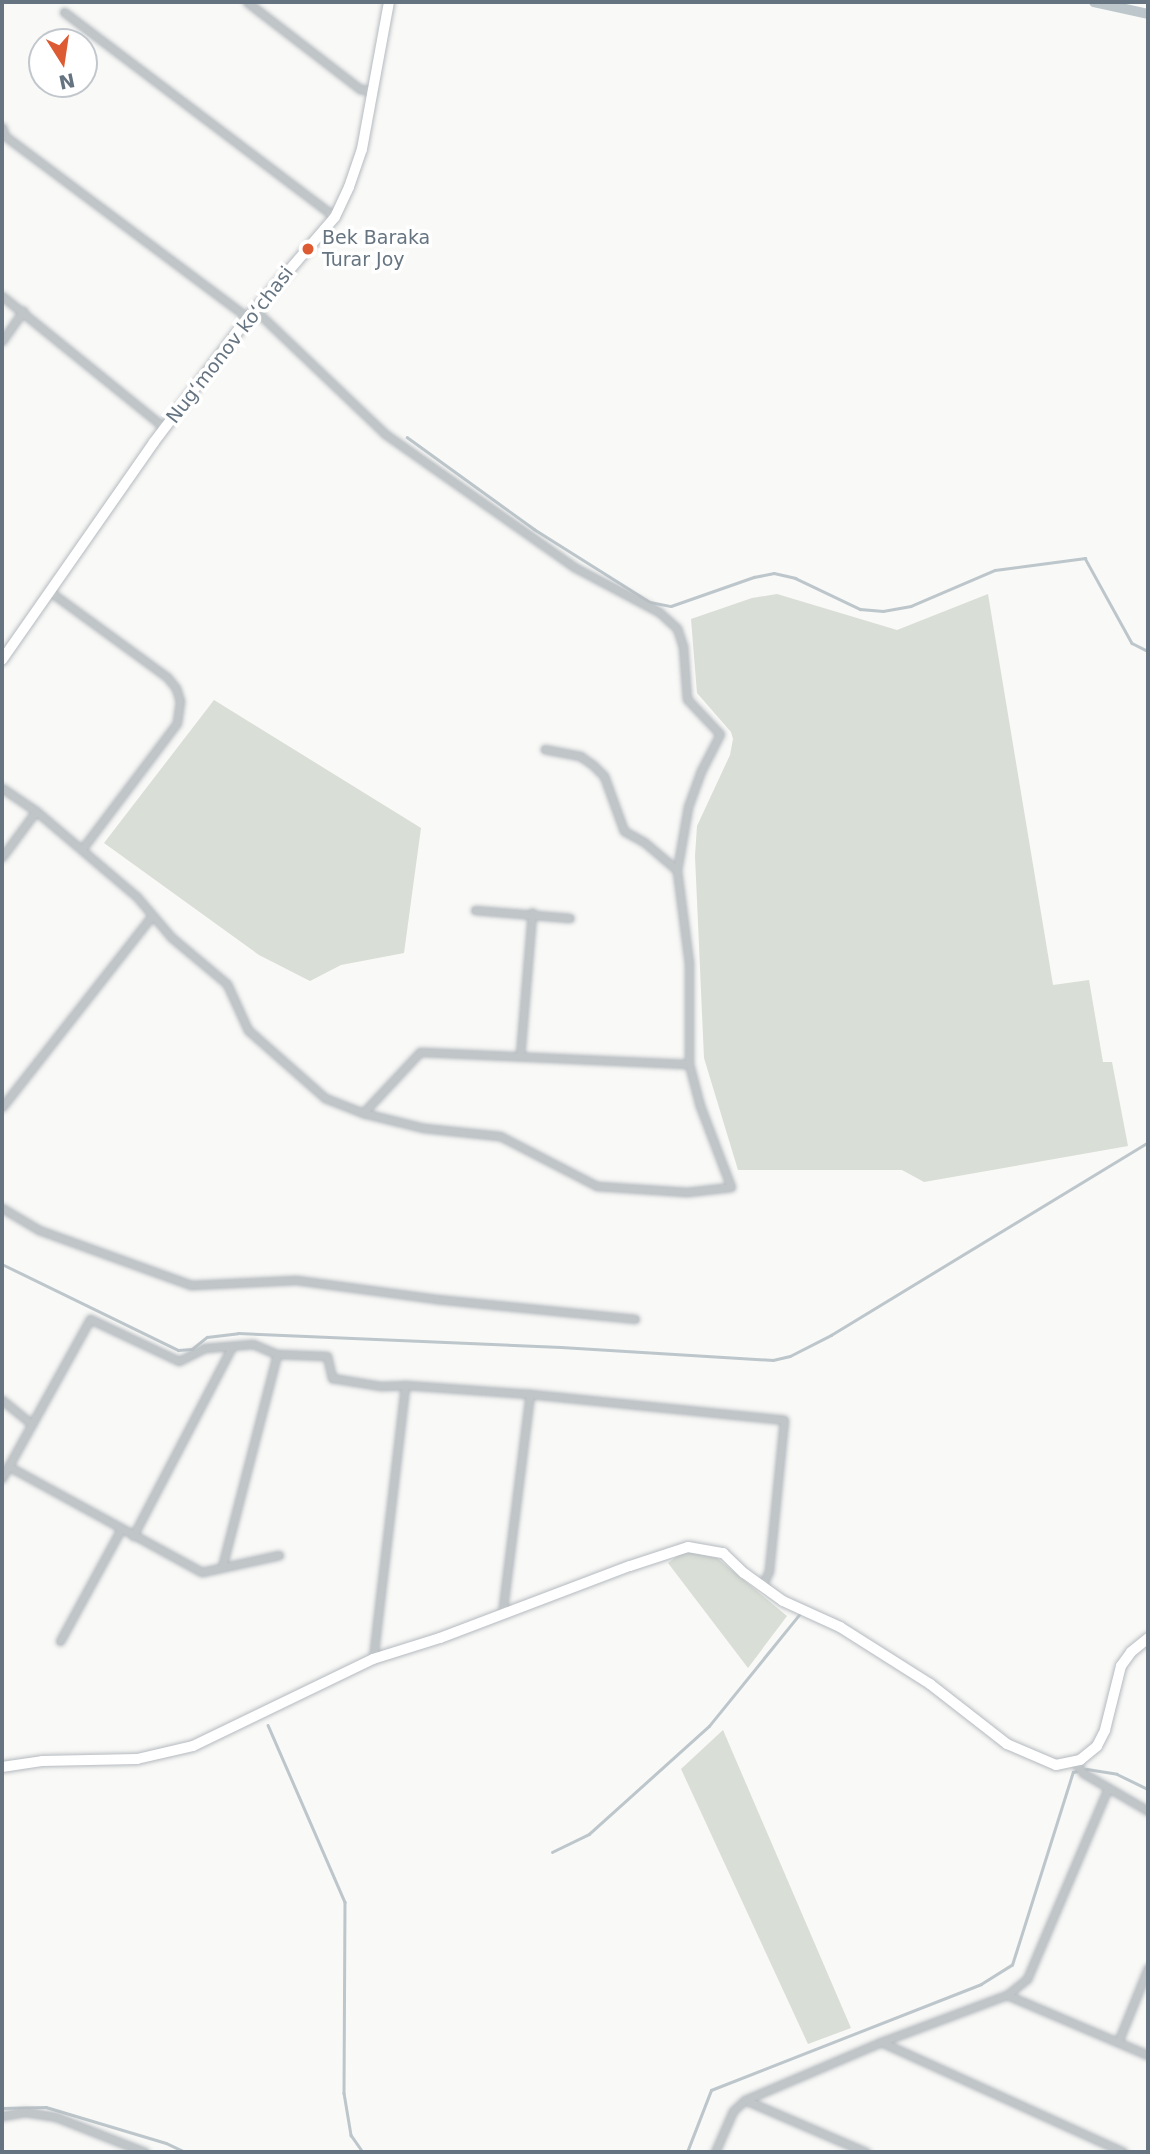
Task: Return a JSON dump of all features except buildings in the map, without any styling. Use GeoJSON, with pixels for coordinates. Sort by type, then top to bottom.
{"type":"FeatureCollection","features":[{"type":"Feature","properties":{"kind":"street"},"geometry":{"type":"LineString","coordinates":[[247,2],[360,89],[374,91]]}},
{"type":"Feature","properties":{"kind":"street","name":"Nugʻmonov koʻchasi"},"geometry":{"type":"LineString","coordinates":[[2,660],[164,428],[252,314],[335,217],[358,162],[390,2]]}},
{"type":"Feature","properties":{"kind":"street"},"geometry":{"type":"LineString","coordinates":[[64,12],[335,217]]}},
{"type":"Feature","properties":{"kind":"street"},"geometry":{"type":"LineString","coordinates":[[2,127],[5,136],[252,314],[385,433],[574,568],[659,612],[677,628],[683,646],[687,699],[720,734],[701,771],[688,807],[677,870],[689,963],[689,1064],[699,1106],[731,1186],[687,1192],[597,1186],[500,1136],[424,1128],[338,1104],[314,1090],[248,1030],[227,984],[171,937],[138,897],[36,811],[2,788]]}},
{"type":"Feature","properties":{"kind":"street"},"geometry":{"type":"LineString","coordinates":[[2,296],[164,428]]}},
{"type":"Feature","properties":{"kind":"street"},"geometry":{"type":"LineString","coordinates":[[2,341],[23,311]]}},
{"type":"Feature","properties":{"kind":"street"},"geometry":{"type":"LineString","coordinates":[[49,591],[167,677],[176,688],[180,701],[177,723],[82,849]]}},
{"type":"Feature","properties":{"kind":"street"},"geometry":{"type":"LineString","coordinates":[[545,749],[580,756],[593,765],[604,776],[624,831],[645,842],[677,870]]}},
{"type":"Feature","properties":{"kind":"street"},"geometry":{"type":"LineString","coordinates":[[2,857],[36,811]]}},
{"type":"Feature","properties":{"kind":"street"},"geometry":{"type":"LineString","coordinates":[[475,910],[570,918]]}},
{"type":"Feature","properties":{"kind":"street"},"geometry":{"type":"LineString","coordinates":[[520,1056],[532,913]]}},
{"type":"Feature","properties":{"kind":"street"},"geometry":{"type":"LineString","coordinates":[[2,1107],[152,916]]}},
{"type":"Feature","properties":{"kind":"street"},"geometry":{"type":"LineString","coordinates":[[363,1113],[420,1052],[689,1064]]}},
{"type":"Feature","properties":{"kind":"street"},"geometry":{"type":"LineString","coordinates":[[2,1208],[39,1230],[191,1285],[296,1280],[436,1299],[635,1319]]}},
{"type":"Feature","properties":{"kind":"street"},"geometry":{"type":"LineString","coordinates":[[2,1478],[90,1319],[179,1361],[205,1348],[253,1344],[277,1354],[327,1356],[332,1378],[381,1386],[405,1385],[530,1394],[784,1420],[769,1571],[762,1586]]}},
{"type":"Feature","properties":{"kind":"street"},"geometry":{"type":"LineString","coordinates":[[133,1536],[232,1347]]}},
{"type":"Feature","properties":{"kind":"street"},"geometry":{"type":"LineString","coordinates":[[222,1567],[277,1354]]}},
{"type":"Feature","properties":{"kind":"street"},"geometry":{"type":"LineString","coordinates":[[373,1659],[405,1385]]}},
{"type":"Feature","properties":{"kind":"street"},"geometry":{"type":"LineString","coordinates":[[502,1615],[530,1394]]}},
{"type":"Feature","properties":{"kind":"street"},"geometry":{"type":"LineString","coordinates":[[2,1400],[32,1424]]}},
{"type":"Feature","properties":{"kind":"street"},"geometry":{"type":"LineString","coordinates":[[8,1466],[202,1572],[279,1555]]}},
{"type":"Feature","properties":{"kind":"street"},"geometry":{"type":"LineString","coordinates":[[60,1641],[121,1529]]}},
{"type":"Feature","properties":{"kind":"street"},"geometry":{"type":"LineString","coordinates":[[2,1766],[42,1761],[137,1759],[174,1751],[211,1738],[373,1659],[688,1547],[723,1553],[783,1601],[840,1627],[930,1684],[1007,1744],[1052,1764],[1078,1768],[1148,1811]]}},
{"type":"Feature","properties":{"kind":"street"},"geometry":{"type":"LineString","coordinates":[[1078,1768],[1101,1741],[1121,1666],[1130,1652],[1148,1637]]}},
{"type":"Feature","properties":{"kind":"street"},"geometry":{"type":"LineString","coordinates":[[715,2152],[733,2111],[745,2100],[881,2042],[1007,1995],[1027,1979],[1108,1788]]}},
{"type":"Feature","properties":{"kind":"street"},"geometry":{"type":"LineString","coordinates":[[1118,2042],[1148,1968]]}},
{"type":"Feature","properties":{"kind":"street"},"geometry":{"type":"LineString","coordinates":[[1007,1995],[1148,2055]]}},
{"type":"Feature","properties":{"kind":"street"},"geometry":{"type":"LineString","coordinates":[[881,2042],[1123,2152]]}},
{"type":"Feature","properties":{"kind":"street"},"geometry":{"type":"LineString","coordinates":[[745,2100],[866,2152]]}},
{"type":"Feature","properties":{"kind":"street"},"geometry":{"type":"LineString","coordinates":[[2,2116],[25,2112],[56,2117],[145,2152]]}},
{"type":"Feature","properties":{"kind":"shaded area"},"geometry":{"type":"Polygon","coordinates":[[[777,594],[897,630],[988,594],[1053,985],[1089,980],[1103,1062],[1112,1062],[1128,1146],[924,1182],[902,1170],[738,1170],[704,1058],[695,856],[697,826],[730,755],[733,739],[731,732],[697,693],[691,619],[752,598],[777,594]]]}},
{"type":"Feature","properties":{"kind":"shaded area"},"geometry":{"type":"Polygon","coordinates":[[[214,700],[421,828],[404,953],[341,965],[310,981],[259,955],[104,843],[214,700]]]}},
{"type":"Feature","properties":{"kind":"shaded area"},"geometry":{"type":"Polygon","coordinates":[[[684,1551],[717,1558],[787,1616],[748,1668],[668,1563],[684,1551]]]}},
{"type":"Feature","properties":{"kind":"shaded area"},"geometry":{"type":"Polygon","coordinates":[[[723,1730],[851,2028],[808,2044],[681,1769],[723,1730]]]}},
{"type":"Feature","properties":{"kind":"waterway"},"geometry":{"type":"LineString","coordinates":[[1094,2],[1148,14]]}},
{"type":"Feature","properties":{"kind":"waterway"},"geometry":{"type":"LineString","coordinates":[[407,437],[534,529],[650,602],[671,606],[754,577],[774,573],[795,578],[860,609],[883,611],[911,606],[995,570],[1085,558],[1132,643],[1148,651]]}},
{"type":"Feature","properties":{"kind":"waterway"},"geometry":{"type":"LineString","coordinates":[[2,1264],[178,1350],[192,1349],[207,1337],[238,1333],[561,1347],[773,1360],[790,1356],[831,1335],[1148,1142]]}},
{"type":"Feature","properties":{"kind":"waterway"},"geometry":{"type":"LineString","coordinates":[[552,1852],[589,1834],[709,1726],[799,1615]]}},
{"type":"Feature","properties":{"kind":"waterway"},"geometry":{"type":"LineString","coordinates":[[268,1725],[345,1902],[344,2093],[351,2135],[363,2152]]}},
{"type":"Feature","properties":{"kind":"waterway"},"geometry":{"type":"LineString","coordinates":[[687,2152],[711,2090],[981,1984],[1012,1965],[1073,1772],[1087,1769],[1117,1774],[1148,1789]]}},
{"type":"Feature","properties":{"kind":"waterway"},"geometry":{"type":"LineString","coordinates":[[2,2108],[46,2107],[166,2143],[185,2152]]}},
{"type":"Feature","properties":{"kind":"place","name":"Bek Baraka Turar Joy"},"geometry":{"type":"Point","coordinates":[308,249]}}]}
